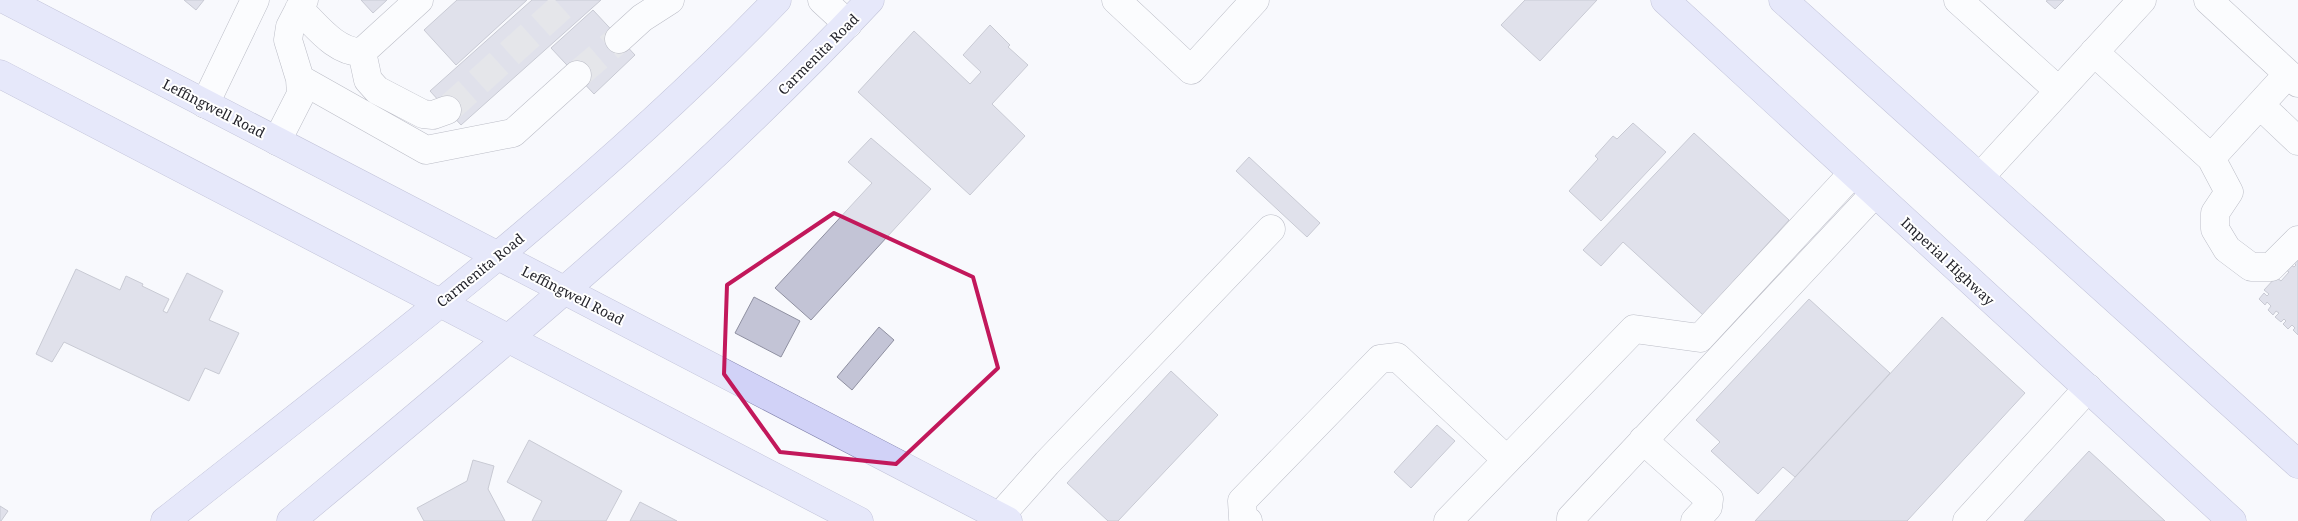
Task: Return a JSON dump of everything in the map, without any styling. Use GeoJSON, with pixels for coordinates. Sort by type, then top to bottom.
{"type":"FeatureCollection","features":[{"type":"Feature","properties":{"kind":"main road","name":"Leffingwell Road"},"geometry":{"type":"LineString","coordinates":[[6,0],[1003,519]]}},
{"type":"Feature","properties":{"kind":"main road","name":"Carmenita Road"},"geometry":{"type":"LineString","coordinates":[[165,521],[498,256],[675,102],[777,0]]}},
{"type":"Feature","properties":{"kind":"main road","name":"Carmenita Road"},"geometry":{"type":"LineString","coordinates":[[291,521],[565,291],[734,137],[870,0]]}},
{"type":"Feature","properties":{"kind":"main road","name":"Imperial Highway"},"geometry":{"type":"LineString","coordinates":[[1665,0],[2232,521]]}},
{"type":"Feature","properties":{"kind":"main road"},"geometry":{"type":"LineString","coordinates":[[1783,0],[2298,464]]}},
{"type":"Feature","properties":{"kind":"main road"},"geometry":{"type":"LineString","coordinates":[[0,74],[859,521]]}},
{"type":"Feature","properties":{"kind":"street"},"geometry":{"type":"LineString","coordinates":[[205,104],[255,0]]}},
{"type":"Feature","properties":{"kind":"street"},"geometry":{"type":"LineString","coordinates":[[277,141],[301,94],[300,79],[288,40],[290,27],[302,4],[339,46],[348,51],[362,52],[419,0]]}},
{"type":"Feature","properties":{"kind":"street"},"geometry":{"type":"LineString","coordinates":[[620,39],[642,18],[670,0]]}},
{"type":"Feature","properties":{"kind":"street"},"geometry":{"type":"LineString","coordinates":[[822,0],[848,24]]}},
{"type":"Feature","properties":{"kind":"street"},"geometry":{"type":"LineString","coordinates":[[1116,0],[1191,70],[1255,0]]}},
{"type":"Feature","properties":{"kind":"street"},"geometry":{"type":"LineString","coordinates":[[1958,0],[2059,91]]}},
{"type":"Feature","properties":{"kind":"street"},"geometry":{"type":"LineString","coordinates":[[1980,177],[2142,0]]}},
{"type":"Feature","properties":{"kind":"street"},"geometry":{"type":"LineString","coordinates":[[2208,0],[2293,78],[2260,105],[2211,158]]}},
{"type":"Feature","properties":{"kind":"street"},"geometry":{"type":"LineString","coordinates":[[362,52],[368,80],[377,90],[423,114],[433,115],[447,110]]}},
{"type":"Feature","properties":{"kind":"street"},"geometry":{"type":"LineString","coordinates":[[2094,52],[2211,158],[2229,192],[2215,213],[2215,229],[2227,249],[2251,267],[2271,267],[2298,240]]}},
{"type":"Feature","properties":{"kind":"street"},"geometry":{"type":"LineString","coordinates":[[300,79],[426,150],[513,133],[576,76]]}},
{"type":"Feature","properties":{"kind":"street"},"geometry":{"type":"LineString","coordinates":[[2260,105],[2298,141]]}},
{"type":"Feature","properties":{"kind":"street"},"geometry":{"type":"LineString","coordinates":[[1448,521],[1634,329],[1700,338],[1853,173]]}},
{"type":"Feature","properties":{"kind":"street"},"geometry":{"type":"LineString","coordinates":[[1571,521],[1571,518],[1875,193]]}},
{"type":"Feature","properties":{"kind":"street"},"geometry":{"type":"LineString","coordinates":[[1003,519],[1047,463],[1271,228]]}},
{"type":"Feature","properties":{"kind":"street"},"geometry":{"type":"LineString","coordinates":[[1248,521],[1243,518],[1242,501],[1380,359],[1397,356],[1507,460]]}},
{"type":"Feature","properties":{"kind":"street"},"geometry":{"type":"LineString","coordinates":[[1967,521],[2088,388]]}},
{"type":"Feature","properties":{"kind":"street"},"geometry":{"type":"LineString","coordinates":[[1644,440],[1709,499],[1708,507],[1695,521]]}},
{"type":"Feature","properties":{"kind":"highlighted area"},"geometry":{"type":"Polygon","coordinates":[[[834,213],[973,277],[998,368],[896,464],[780,452],[724,374],[727,285],[834,213]]]}},
{"type":"Feature","properties":{"kind":"building"},"geometry":{"type":"Polygon","coordinates":[[[184,0],[204,0],[196,10],[184,0]]]}},
{"type":"Feature","properties":{"kind":"building"},"geometry":{"type":"Polygon","coordinates":[[[361,0],[387,0],[373,13],[361,0]]]}},
{"type":"Feature","properties":{"kind":"building"},"geometry":{"type":"Polygon","coordinates":[[[457,0],[527,0],[456,65],[424,30],[457,0]]]}},
{"type":"Feature","properties":{"kind":"building"},"geometry":{"type":"Polygon","coordinates":[[[532,0],[601,0],[461,125],[430,91],[532,0]]]}},
{"type":"Feature","properties":{"kind":"building"},"geometry":{"type":"Polygon","coordinates":[[[1525,0],[1597,0],[1540,61],[1501,25],[1525,0]]]}},
{"type":"Feature","properties":{"kind":"building"},"geometry":{"type":"Polygon","coordinates":[[[2064,0],[2055,9],[2046,1],[2064,0]]]}},
{"type":"Feature","properties":{"kind":"building"},"geometry":{"type":"Polygon","coordinates":[[[593,10],[635,55],[594,94],[551,48],[593,10]]]}},
{"type":"Feature","properties":{"kind":"building"},"geometry":{"type":"Polygon","coordinates":[[[990,25],[1010,45],[1008,47],[1028,65],[992,104],[1025,136],[970,195],[858,92],[914,31],[970,84],[981,72],[963,55],[990,25]]]}},
{"type":"Feature","properties":{"kind":"building"},"geometry":{"type":"Polygon","coordinates":[[[1633,123],[1666,152],[1601,221],[1569,191],[1598,159],[1595,156],[1613,136],[1617,139],[1633,123]]]}},
{"type":"Feature","properties":{"kind":"building"},"geometry":{"type":"Polygon","coordinates":[[[1694,133],[1789,220],[1703,315],[1623,242],[1601,266],[1583,250],[1694,133]]]}},
{"type":"Feature","properties":{"kind":"building"},"geometry":{"type":"Polygon","coordinates":[[[871,138],[931,189],[811,320],[775,288],[872,183],[848,162],[871,138]]]}},
{"type":"Feature","properties":{"kind":"building"},"geometry":{"type":"Polygon","coordinates":[[[1249,157],[1320,223],[1307,237],[1236,171],[1249,157]]]}},
{"type":"Feature","properties":{"kind":"building"},"geometry":{"type":"Polygon","coordinates":[[[2298,244],[2298,335],[2293,330],[2295,328],[2292,325],[2288,329],[2283,324],[2286,321],[2284,319],[2281,322],[2275,317],[2279,313],[2276,311],[2273,315],[2268,310],[2271,306],[2267,302],[2265,305],[2259,299],[2264,293],[2267,296],[2269,294],[2264,290],[2276,277],[2281,281],[2289,272],[2286,270],[2291,265],[2294,267],[2296,265],[2287,256],[2298,244]]]}},
{"type":"Feature","properties":{"kind":"building"},"geometry":{"type":"Polygon","coordinates":[[[76,269],[120,290],[126,276],[143,284],[142,286],[169,299],[163,311],[167,313],[187,273],[223,291],[209,320],[239,333],[219,374],[205,368],[189,401],[64,342],[52,362],[36,354],[76,269]]]}},
{"type":"Feature","properties":{"kind":"building"},"geometry":{"type":"Polygon","coordinates":[[[754,297],[800,321],[781,357],[735,333],[754,297]]]}},
{"type":"Feature","properties":{"kind":"building"},"geometry":{"type":"Polygon","coordinates":[[[1809,299],[1890,373],[1795,477],[1783,467],[1758,494],[1711,451],[1720,442],[1696,420],[1809,299]]]}},
{"type":"Feature","properties":{"kind":"building"},"geometry":{"type":"Polygon","coordinates":[[[1942,317],[2025,393],[1907,521],[1755,521],[1942,317]]]}},
{"type":"Feature","properties":{"kind":"building"},"geometry":{"type":"Polygon","coordinates":[[[879,327],[894,340],[852,390],[837,377],[879,327]]]}},
{"type":"Feature","properties":{"kind":"building"},"geometry":{"type":"Polygon","coordinates":[[[1171,371],[1218,415],[1118,521],[1108,521],[1067,483],[1171,371]]]}},
{"type":"Feature","properties":{"kind":"building"},"geometry":{"type":"Polygon","coordinates":[[[1437,425],[1455,441],[1411,488],[1394,472],[1437,425]]]}},
{"type":"Feature","properties":{"kind":"building"},"geometry":{"type":"Polygon","coordinates":[[[529,440],[622,491],[606,521],[532,521],[542,501],[507,482],[529,440]]]}},
{"type":"Feature","properties":{"kind":"building"},"geometry":{"type":"Polygon","coordinates":[[[2089,451],[2165,521],[2024,521],[2089,451]]]}},
{"type":"Feature","properties":{"kind":"building"},"geometry":{"type":"Polygon","coordinates":[[[473,460],[494,466],[488,489],[505,521],[424,521],[417,508],[467,481],[473,460]]]}},
{"type":"Feature","properties":{"kind":"building"},"geometry":{"type":"Polygon","coordinates":[[[640,502],[677,521],[630,521],[640,502]]]}},
{"type":"Feature","properties":{"kind":"building"},"geometry":{"type":"Polygon","coordinates":[[[0,506],[8,511],[1,521],[0,521],[0,506]]]}},
{"type":"Feature","properties":{"kind":"tunnel"},"geometry":{"type":"LineString","coordinates":[[447,110],[569,0]]}},
{"type":"Feature","properties":{"kind":"tunnel"},"geometry":{"type":"LineString","coordinates":[[577,75],[619,39]]}}]}
